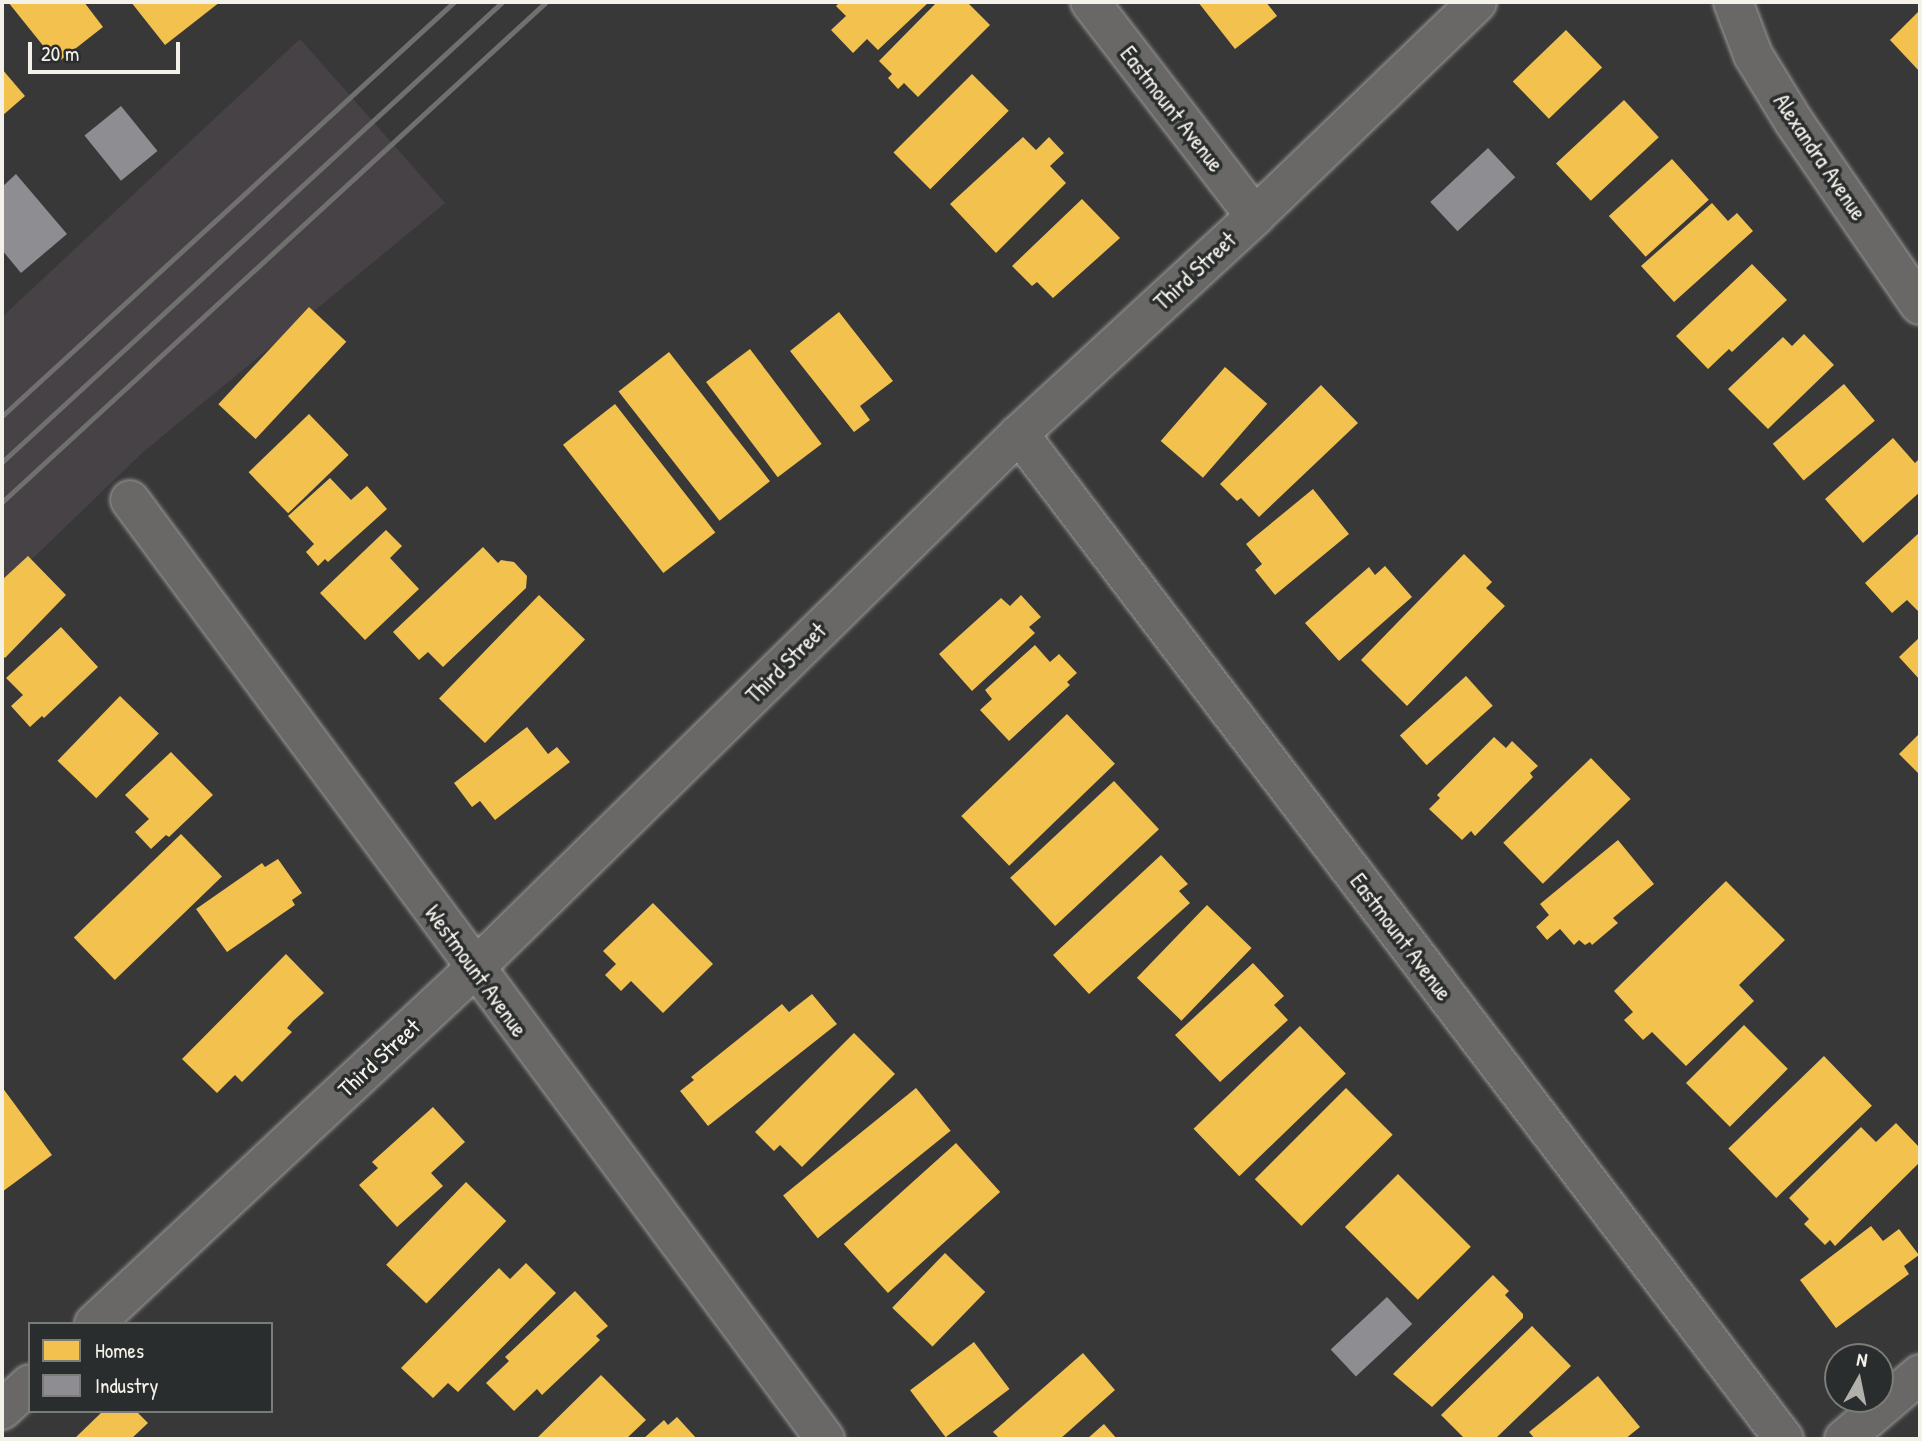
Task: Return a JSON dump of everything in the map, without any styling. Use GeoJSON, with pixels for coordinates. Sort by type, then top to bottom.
{"type":"FeatureCollection","features":[{"type":"Feature","properties":{"kind":"street","name":"Eastmount Avenue"},"geometry":{"type":"LineString","coordinates":[[1090,2],[1255,216]]}},
{"type":"Feature","properties":{"kind":"street","name":"Third Street"},"geometry":{"type":"LineString","coordinates":[[96,1322],[474,970],[1019,434],[1255,216],[1478,2]]}},
{"type":"Feature","properties":{"kind":"street","name":"Alexandra Avenue"},"geometry":{"type":"LineString","coordinates":[[1733,2],[1759,66],[1920,305]]}},
{"type":"Feature","properties":{"kind":"street","name":"Eastmount Avenue"},"geometry":{"type":"LineString","coordinates":[[1019,434],[1784,1439]]}},
{"type":"Feature","properties":{"kind":"street","name":"Westmount Avenue"},"geometry":{"type":"LineString","coordinates":[[130,500],[474,970],[825,1439]]}},
{"type":"Feature","properties":{"kind":"street"},"geometry":{"type":"LineString","coordinates":[[1844,1439],[1920,1374]]}},
{"type":"Feature","properties":{"kind":"street"},"geometry":{"type":"LineString","coordinates":[[2,1410],[28,1386]]}},
{"type":"Feature","properties":{"kind":"shaded area"},"geometry":{"type":"Polygon","coordinates":[[[300,39],[445,203],[142,453],[2,588],[2,317],[300,39]]]}},
{"type":"Feature","properties":{"kind":"building: Homes"},"geometry":{"type":"Polygon","coordinates":[[[8,2],[84,2],[103,27],[57,63],[8,2]]]}},
{"type":"Feature","properties":{"kind":"building: Homes"},"geometry":{"type":"Polygon","coordinates":[[[131,2],[220,2],[165,45],[131,2]]]}},
{"type":"Feature","properties":{"kind":"building: Homes"},"geometry":{"type":"Polygon","coordinates":[[[840,2],[929,2],[878,50],[867,39],[853,53],[831,30],[846,16],[836,6],[840,2]]]}},
{"type":"Feature","properties":{"kind":"building: Homes"},"geometry":{"type":"Polygon","coordinates":[[[937,2],[967,2],[990,25],[918,97],[904,83],[898,89],[888,78],[892,74],[879,61],[937,2]]]}},
{"type":"Feature","properties":{"kind":"building: Homes"},"geometry":{"type":"Polygon","coordinates":[[[1198,2],[1266,2],[1277,16],[1235,49],[1198,2]]]}},
{"type":"Feature","properties":{"kind":"building: Homes"},"geometry":{"type":"Polygon","coordinates":[[[1920,10],[1920,72],[1890,40],[1920,10]]]}},
{"type":"Feature","properties":{"kind":"building: Homes"},"geometry":{"type":"Polygon","coordinates":[[[1566,30],[1602,67],[1549,119],[1513,81],[1566,30]]]}},
{"type":"Feature","properties":{"kind":"building: Homes"},"geometry":{"type":"Polygon","coordinates":[[[2,69],[25,96],[2,116],[2,69]]]}},
{"type":"Feature","properties":{"kind":"building: Homes"},"geometry":{"type":"Polygon","coordinates":[[[972,74],[1009,111],[930,189],[894,152],[972,74]]]}},
{"type":"Feature","properties":{"kind":"building: Homes"},"geometry":{"type":"Polygon","coordinates":[[[1624,100],[1659,137],[1591,201],[1556,163],[1624,100]]]}},
{"type":"Feature","properties":{"kind":"building: Homes"},"geometry":{"type":"Polygon","coordinates":[[[1023,137],[1036,150],[1049,137],[1064,153],[1050,166],[1066,183],[996,253],[950,204],[1023,137]]]}},
{"type":"Feature","properties":{"kind":"building: Homes"},"geometry":{"type":"Polygon","coordinates":[[[1672,159],[1709,200],[1646,257],[1609,216],[1672,159]]]}},
{"type":"Feature","properties":{"kind":"building: Homes"},"geometry":{"type":"Polygon","coordinates":[[[1082,199],[1120,238],[1053,298],[1037,282],[1032,286],[1012,266],[1082,199]]]}},
{"type":"Feature","properties":{"kind":"building: Homes"},"geometry":{"type":"Polygon","coordinates":[[[1712,203],[1728,221],[1737,213],[1753,231],[1674,302],[1641,266],[1712,203]]]}},
{"type":"Feature","properties":{"kind":"building: Homes"},"geometry":{"type":"Polygon","coordinates":[[[1752,264],[1787,300],[1732,352],[1729,349],[1708,369],[1676,336],[1752,264]]]}},
{"type":"Feature","properties":{"kind":"building: Homes"},"geometry":{"type":"Polygon","coordinates":[[[309,307],[346,342],[256,439],[218,404],[309,307]]]}},
{"type":"Feature","properties":{"kind":"building: Homes"},"geometry":{"type":"Polygon","coordinates":[[[839,312],[893,381],[860,406],[870,420],[854,432],[790,351],[839,312]]]}},
{"type":"Feature","properties":{"kind":"building: Homes"},"geometry":{"type":"Polygon","coordinates":[[[1804,334],[1834,365],[1768,429],[1728,389],[1783,337],[1792,346],[1804,334]]]}},
{"type":"Feature","properties":{"kind":"building: Homes"},"geometry":{"type":"Polygon","coordinates":[[[750,349],[822,444],[778,477],[706,382],[750,349]]]}},
{"type":"Feature","properties":{"kind":"building: Homes"},"geometry":{"type":"Polygon","coordinates":[[[669,352],[770,481],[720,521],[619,391],[669,352]]]}},
{"type":"Feature","properties":{"kind":"building: Homes"},"geometry":{"type":"Polygon","coordinates":[[[1225,367],[1267,404],[1203,478],[1161,441],[1225,367]]]}},
{"type":"Feature","properties":{"kind":"building: Homes"},"geometry":{"type":"Polygon","coordinates":[[[1844,384],[1875,421],[1804,481],[1773,444],[1844,384]]]}},
{"type":"Feature","properties":{"kind":"building: Homes"},"geometry":{"type":"Polygon","coordinates":[[[1321,385],[1358,423],[1259,517],[1241,498],[1237,501],[1220,484],[1321,385]]]}},
{"type":"Feature","properties":{"kind":"building: Homes"},"geometry":{"type":"Polygon","coordinates":[[[615,404],[715,532],[663,573],[563,445],[615,404]]]}},
{"type":"Feature","properties":{"kind":"building: Homes"},"geometry":{"type":"Polygon","coordinates":[[[309,414],[349,455],[288,513],[249,472],[309,414]]]}},
{"type":"Feature","properties":{"kind":"building: Homes"},"geometry":{"type":"Polygon","coordinates":[[[1893,438],[1915,463],[1920,458],[1920,492],[1863,543],[1825,499],[1893,438]]]}},
{"type":"Feature","properties":{"kind":"building: Homes"},"geometry":{"type":"Polygon","coordinates":[[[330,478],[351,500],[367,486],[387,509],[328,562],[325,559],[318,566],[306,552],[314,544],[288,516],[330,478]]]}},
{"type":"Feature","properties":{"kind":"building: Homes"},"geometry":{"type":"Polygon","coordinates":[[[1313,489],[1349,534],[1275,595],[1255,570],[1262,564],[1246,544],[1313,489]]]}},
{"type":"Feature","properties":{"kind":"building: Homes"},"geometry":{"type":"Polygon","coordinates":[[[386,530],[402,546],[390,558],[419,589],[365,640],[320,593],[386,530]]]}},
{"type":"Feature","properties":{"kind":"building: Homes"},"geometry":{"type":"Polygon","coordinates":[[[1920,532],[1920,613],[1907,600],[1892,613],[1865,583],[1920,532]]]}},
{"type":"Feature","properties":{"kind":"building: Homes"},"geometry":{"type":"Polygon","coordinates":[[[483,547],[498,563],[501,560],[514,562],[527,576],[526,588],[443,667],[428,652],[419,660],[393,632],[483,547]]]}},
{"type":"Feature","properties":{"kind":"building: Homes"},"geometry":{"type":"Polygon","coordinates":[[[1464,554],[1492,582],[1486,588],[1505,606],[1407,706],[1361,660],[1464,554]]]}},
{"type":"Feature","properties":{"kind":"building: Homes"},"geometry":{"type":"Polygon","coordinates":[[[28,556],[66,595],[5,658],[2,655],[2,580],[28,556]]]}},
{"type":"Feature","properties":{"kind":"building: Homes"},"geometry":{"type":"Polygon","coordinates":[[[1385,566],[1412,597],[1339,661],[1305,623],[1369,567],[1375,575],[1385,566]]]}},
{"type":"Feature","properties":{"kind":"building: Homes"},"geometry":{"type":"Polygon","coordinates":[[[539,595],[585,639],[485,743],[439,699],[539,595]]]}},
{"type":"Feature","properties":{"kind":"building: Homes"},"geometry":{"type":"Polygon","coordinates":[[[1021,595],[1041,617],[1029,627],[1035,633],[972,691],[939,654],[1001,598],[1010,606],[1021,595]]]}},
{"type":"Feature","properties":{"kind":"building: Homes"},"geometry":{"type":"Polygon","coordinates":[[[61,627],[98,667],[44,718],[42,716],[30,727],[11,706],[23,695],[6,678],[61,627]]]}},
{"type":"Feature","properties":{"kind":"building: Homes"},"geometry":{"type":"Polygon","coordinates":[[[1920,637],[1920,680],[1899,657],[1920,637]]]}},
{"type":"Feature","properties":{"kind":"building: Homes"},"geometry":{"type":"Polygon","coordinates":[[[1035,645],[1050,662],[1059,654],[1077,673],[1067,682],[1070,685],[1009,741],[980,710],[992,699],[985,690],[1035,645]]]}},
{"type":"Feature","properties":{"kind":"building: Homes"},"geometry":{"type":"Polygon","coordinates":[[[1466,676],[1493,706],[1427,765],[1400,736],[1466,676]]]}},
{"type":"Feature","properties":{"kind":"building: Homes"},"geometry":{"type":"Polygon","coordinates":[[[120,696],[159,734],[96,798],[57,761],[120,696]]]}},
{"type":"Feature","properties":{"kind":"building: Homes"},"geometry":{"type":"Polygon","coordinates":[[[1067,714],[1115,764],[1009,866],[961,816],[1067,714]]]}},
{"type":"Feature","properties":{"kind":"building: Homes"},"geometry":{"type":"Polygon","coordinates":[[[527,727],[548,754],[557,747],[570,762],[495,820],[480,801],[472,807],[454,783],[527,727]]]}},
{"type":"Feature","properties":{"kind":"building: Homes"},"geometry":{"type":"Polygon","coordinates":[[[1920,733],[1920,775],[1899,754],[1920,733]]]}},
{"type":"Feature","properties":{"kind":"building: Homes"},"geometry":{"type":"Polygon","coordinates":[[[1494,737],[1506,748],[1512,741],[1538,766],[1530,773],[1533,777],[1475,836],[1471,831],[1462,840],[1429,809],[1440,798],[1437,795],[1494,737]]]}},
{"type":"Feature","properties":{"kind":"building: Homes"},"geometry":{"type":"Polygon","coordinates":[[[171,752],[213,795],[169,837],[166,835],[151,849],[135,832],[149,819],[125,795],[171,752]]]}},
{"type":"Feature","properties":{"kind":"building: Homes"},"geometry":{"type":"Polygon","coordinates":[[[1591,758],[1631,799],[1543,884],[1503,843],[1591,758]]]}},
{"type":"Feature","properties":{"kind":"building: Homes"},"geometry":{"type":"Polygon","coordinates":[[[1114,781],[1159,829],[1055,926],[1010,878],[1114,781]]]}},
{"type":"Feature","properties":{"kind":"building: Homes"},"geometry":{"type":"Polygon","coordinates":[[[181,834],[222,876],[115,980],[74,938],[181,834]]]}},
{"type":"Feature","properties":{"kind":"building: Homes"},"geometry":{"type":"Polygon","coordinates":[[[1618,840],[1654,884],[1613,918],[1618,923],[1592,945],[1590,942],[1585,945],[1579,940],[1574,945],[1560,929],[1547,940],[1536,927],[1549,915],[1540,904],[1618,840]]]}},
{"type":"Feature","properties":{"kind":"building: Homes"},"geometry":{"type":"Polygon","coordinates":[[[1161,855],[1188,884],[1179,891],[1190,903],[1089,994],[1053,955],[1161,855]]]}},
{"type":"Feature","properties":{"kind":"building: Homes"},"geometry":{"type":"Polygon","coordinates":[[[278,859],[302,893],[292,900],[295,905],[227,952],[196,909],[262,863],[265,867],[278,859]]]}},
{"type":"Feature","properties":{"kind":"building: Homes"},"geometry":{"type":"Polygon","coordinates":[[[1726,881],[1785,940],[1739,985],[1754,1001],[1686,1066],[1652,1032],[1643,1040],[1624,1020],[1633,1012],[1614,991],[1726,881]]]}},
{"type":"Feature","properties":{"kind":"building: Homes"},"geometry":{"type":"Polygon","coordinates":[[[653,903],[713,964],[663,1013],[631,981],[621,991],[605,975],[616,964],[603,951],[653,903]]]}},
{"type":"Feature","properties":{"kind":"building: Homes"},"geometry":{"type":"Polygon","coordinates":[[[1207,905],[1252,948],[1181,1021],[1137,978],[1207,905]]]}},
{"type":"Feature","properties":{"kind":"building: Homes"},"geometry":{"type":"Polygon","coordinates":[[[286,954],[324,993],[293,1021],[287,1028],[292,1032],[242,1082],[235,1075],[217,1093],[182,1059],[286,954]]]}},
{"type":"Feature","properties":{"kind":"building: Homes"},"geometry":{"type":"Polygon","coordinates":[[[1253,963],[1284,996],[1274,1005],[1288,1020],[1220,1082],[1175,1035],[1253,963]]]}},
{"type":"Feature","properties":{"kind":"building: Homes"},"geometry":{"type":"Polygon","coordinates":[[[812,994],[837,1024],[708,1126],[680,1091],[694,1080],[691,1077],[782,1004],[789,1012],[812,994]]]}},
{"type":"Feature","properties":{"kind":"building: Homes"},"geometry":{"type":"Polygon","coordinates":[[[1744,1025],[1788,1069],[1730,1127],[1686,1083],[1744,1025]]]}},
{"type":"Feature","properties":{"kind":"building: Homes"},"geometry":{"type":"Polygon","coordinates":[[[1300,1026],[1346,1073],[1239,1176],[1194,1129],[1300,1026]]]}},
{"type":"Feature","properties":{"kind":"building: Homes"},"geometry":{"type":"Polygon","coordinates":[[[854,1033],[895,1074],[802,1167],[780,1145],[774,1151],[755,1132],[854,1033]]]}},
{"type":"Feature","properties":{"kind":"building: Homes"},"geometry":{"type":"Polygon","coordinates":[[[1824,1056],[1872,1106],[1776,1198],[1728,1148],[1824,1056]]]}},
{"type":"Feature","properties":{"kind":"building: Homes"},"geometry":{"type":"Polygon","coordinates":[[[2,1087],[52,1155],[2,1192],[2,1087]]]}},
{"type":"Feature","properties":{"kind":"building: Homes"},"geometry":{"type":"Polygon","coordinates":[[[916,1088],[951,1131],[818,1238],[783,1196],[916,1088]]]}},
{"type":"Feature","properties":{"kind":"building: Homes"},"geometry":{"type":"Polygon","coordinates":[[[1346,1088],[1393,1135],[1301,1226],[1255,1179],[1346,1088]]]}},
{"type":"Feature","properties":{"kind":"building: Homes"},"geometry":{"type":"Polygon","coordinates":[[[433,1107],[465,1142],[431,1173],[443,1186],[397,1227],[359,1185],[378,1168],[372,1162],[433,1107]]]}},
{"type":"Feature","properties":{"kind":"building: Homes"},"geometry":{"type":"Polygon","coordinates":[[[1896,1123],[1920,1148],[1920,1162],[1835,1246],[1830,1240],[1825,1245],[1804,1224],[1809,1219],[1789,1198],[1861,1127],[1876,1142],[1896,1123]]]}},
{"type":"Feature","properties":{"kind":"building: Homes"},"geometry":{"type":"Polygon","coordinates":[[[956,1143],[1000,1192],[888,1293],[844,1244],[956,1143]]]}},
{"type":"Feature","properties":{"kind":"building: Homes"},"geometry":{"type":"Polygon","coordinates":[[[1398,1174],[1471,1247],[1418,1300],[1345,1227],[1398,1174]]]}},
{"type":"Feature","properties":{"kind":"building: Homes"},"geometry":{"type":"Polygon","coordinates":[[[466,1182],[506,1221],[426,1304],[386,1265],[466,1182]]]}},
{"type":"Feature","properties":{"kind":"building: Homes"},"geometry":{"type":"Polygon","coordinates":[[[1871,1226],[1883,1241],[1899,1229],[1919,1255],[1904,1266],[1909,1274],[1836,1328],[1800,1280],[1871,1226]]]}},
{"type":"Feature","properties":{"kind":"building: Homes"},"geometry":{"type":"Polygon","coordinates":[[[945,1253],[985,1292],[932,1347],[892,1308],[945,1253]]]}},
{"type":"Feature","properties":{"kind":"building: Homes"},"geometry":{"type":"Polygon","coordinates":[[[526,1263],[556,1293],[458,1392],[448,1383],[433,1398],[401,1368],[499,1268],[510,1279],[526,1263]]]}},
{"type":"Feature","properties":{"kind":"building: Homes"},"geometry":{"type":"Polygon","coordinates":[[[1493,1275],[1509,1291],[1505,1295],[1523,1314],[1523,1318],[1432,1407],[1393,1374],[1493,1275]]]}},
{"type":"Feature","properties":{"kind":"building: Homes"},"geometry":{"type":"Polygon","coordinates":[[[575,1291],[608,1326],[596,1336],[600,1340],[542,1395],[537,1389],[514,1411],[486,1383],[509,1361],[505,1357],[575,1291]]]}},
{"type":"Feature","properties":{"kind":"building: Homes"},"geometry":{"type":"Polygon","coordinates":[[[1532,1326],[1571,1366],[1495,1439],[1465,1439],[1441,1415],[1532,1326]]]}},
{"type":"Feature","properties":{"kind":"building: Homes"},"geometry":{"type":"Polygon","coordinates":[[[974,1342],[1010,1389],[946,1437],[910,1390],[974,1342]]]}},
{"type":"Feature","properties":{"kind":"building: Homes"},"geometry":{"type":"Polygon","coordinates":[[[1083,1353],[1115,1390],[1060,1439],[1000,1439],[993,1432],[1083,1353]]]}},
{"type":"Feature","properties":{"kind":"building: Homes"},"geometry":{"type":"Polygon","coordinates":[[[601,1375],[646,1420],[626,1439],[536,1439],[601,1375]]]}},
{"type":"Feature","properties":{"kind":"building: Homes"},"geometry":{"type":"Polygon","coordinates":[[[1598,1376],[1640,1427],[1625,1439],[1535,1439],[1529,1432],[1598,1376]]]}},
{"type":"Feature","properties":{"kind":"building: Homes"},"geometry":{"type":"Polygon","coordinates":[[[101,1413],[138,1413],[148,1423],[131,1439],[74,1439],[101,1413]]]}},
{"type":"Feature","properties":{"kind":"building: Homes"},"geometry":{"type":"Polygon","coordinates":[[[677,1417],[697,1439],[643,1439],[664,1420],[668,1425],[677,1417]]]}},
{"type":"Feature","properties":{"kind":"building: Homes"},"geometry":{"type":"Polygon","coordinates":[[[1104,1424],[1117,1439],[1087,1439],[1104,1424]]]}},
{"type":"Feature","properties":{"kind":"building: Industry"},"geometry":{"type":"Polygon","coordinates":[[[121,106],[158,151],[121,181],[84,136],[121,106]]]}},
{"type":"Feature","properties":{"kind":"building: Industry"},"geometry":{"type":"Polygon","coordinates":[[[1488,148],[1515,177],[1458,231],[1430,202],[1488,148]]]}},
{"type":"Feature","properties":{"kind":"building: Industry"},"geometry":{"type":"Polygon","coordinates":[[[16,174],[67,234],[21,273],[2,250],[2,187],[16,174]]]}},
{"type":"Feature","properties":{"kind":"building: Industry"},"geometry":{"type":"Polygon","coordinates":[[[1387,1297],[1412,1324],[1356,1377],[1331,1350],[1387,1297]]]}},
{"type":"Feature","properties":{"kind":"railway"},"geometry":{"type":"LineString","coordinates":[[2,416],[454,2]]}},
{"type":"Feature","properties":{"kind":"railway"},"geometry":{"type":"LineString","coordinates":[[2,462],[502,2]]}},
{"type":"Feature","properties":{"kind":"railway"},"geometry":{"type":"LineString","coordinates":[[2,502],[546,2]]}}]}
